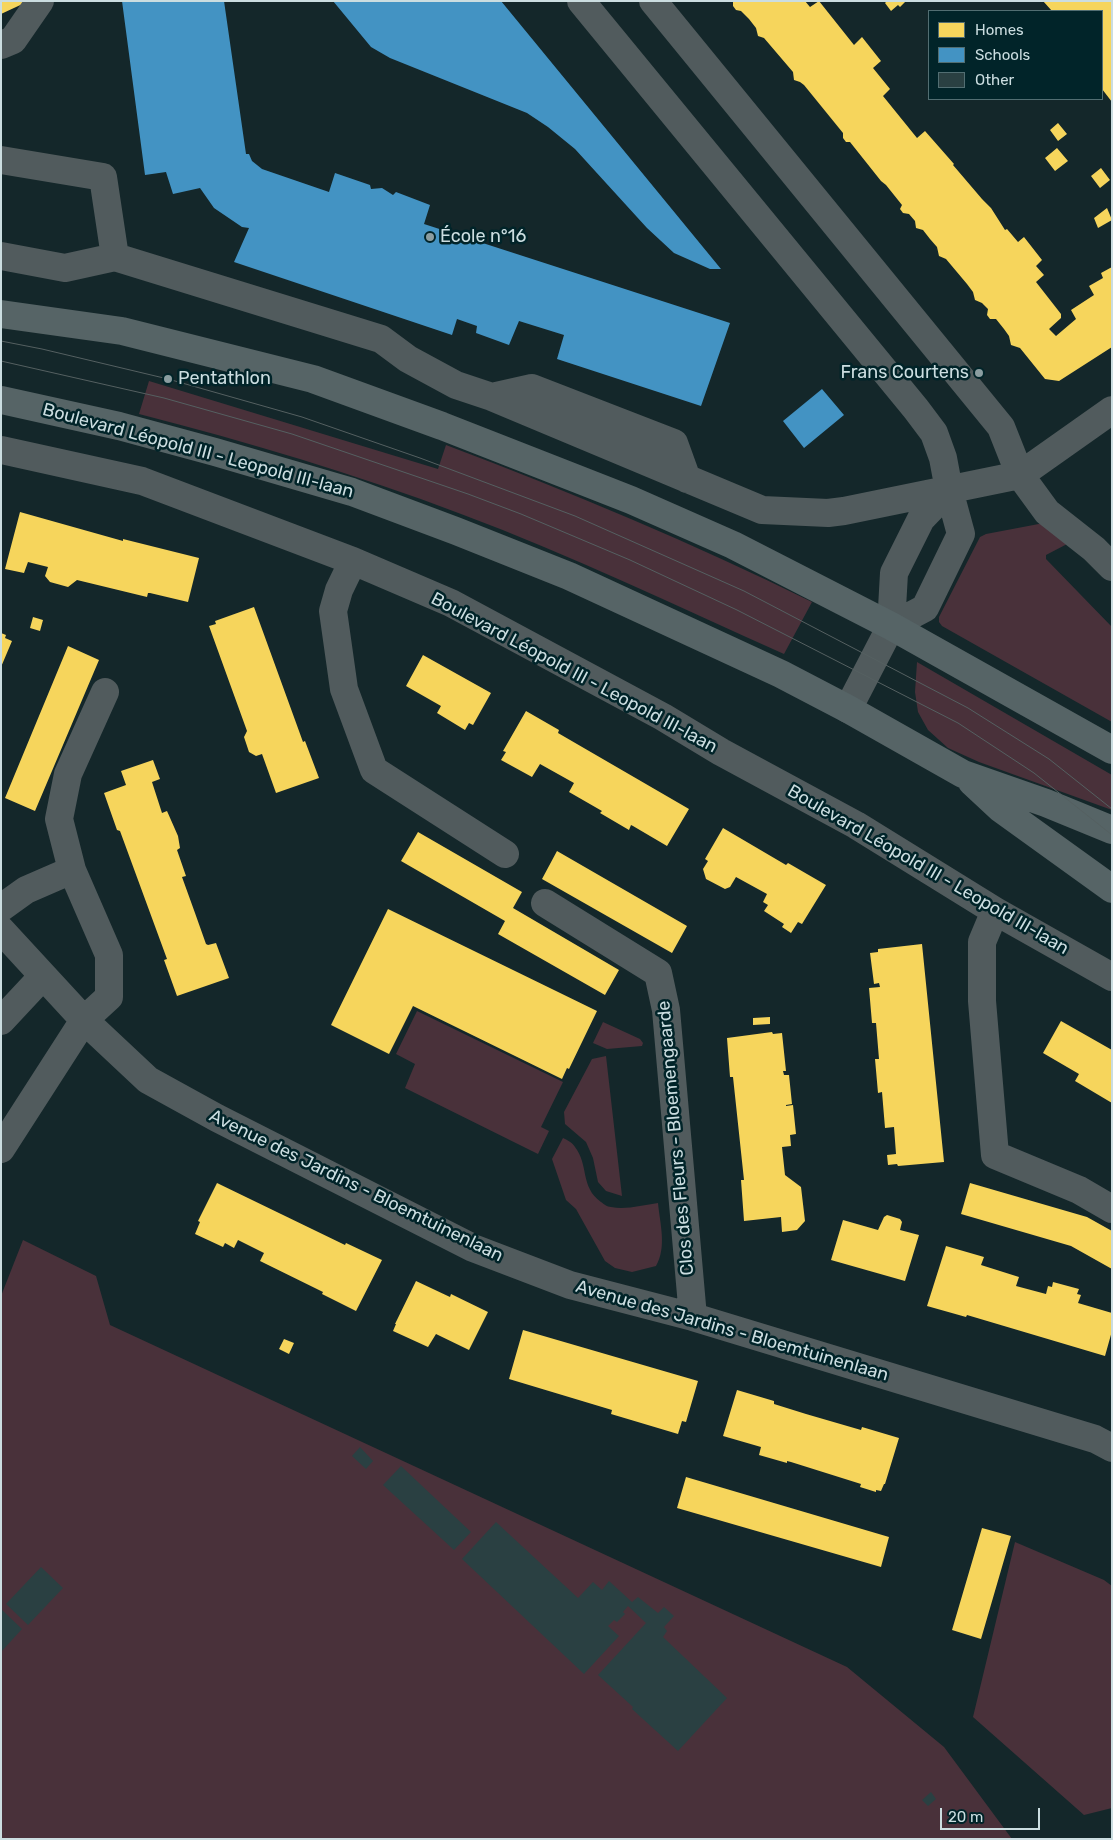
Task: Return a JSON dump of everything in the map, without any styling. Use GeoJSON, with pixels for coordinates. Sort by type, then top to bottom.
{"type":"FeatureCollection","features":[{"type":"Feature","properties":{"kind":"main road"},"geometry":{"type":"LineString","coordinates":[[1,314],[122,331],[313,379],[442,426],[631,500],[733,545],[892,626],[1112,750]]}},
{"type":"Feature","properties":{"kind":"main road","name":"Boulevard Léopold III - Leopold III-laan"},"geometry":{"type":"LineString","coordinates":[[1,400],[120,426],[215,452],[352,492],[456,530],[569,576],[781,674],[964,774],[1046,803],[1112,830]]}},
{"type":"Feature","properties":{"kind":"main road","name":"Boulevard Léopold III - Leopold III-laan"},"geometry":{"type":"LineString","coordinates":[[964,774],[1001,809],[1112,889]]}},
{"type":"Feature","properties":{"kind":"street"},"geometry":{"type":"LineString","coordinates":[[1,45],[14,40],[40,1]]}},
{"type":"Feature","properties":{"kind":"street"},"geometry":{"type":"LineString","coordinates":[[581,1],[916,408],[934,433],[943,458],[949,490],[961,534],[926,608],[892,626]]}},
{"type":"Feature","properties":{"kind":"street"},"geometry":{"type":"LineString","coordinates":[[654,1],[1001,427],[1020,475],[1047,512],[1094,549],[1112,567]]}},
{"type":"Feature","properties":{"kind":"street"},"geometry":{"type":"LineString","coordinates":[[1,160],[103,177],[115,257]]}},
{"type":"Feature","properties":{"kind":"street"},"geometry":{"type":"LineString","coordinates":[[1,256],[65,268],[115,257],[381,340],[408,359],[456,385],[492,396],[762,510],[828,513],[1020,475],[1112,410]]}},
{"type":"Feature","properties":{"kind":"street","name":"Boulevard Léopold III - Leopold III-laan"},"geometry":{"type":"LineString","coordinates":[[1,450],[142,481],[353,561],[451,604],[663,717],[721,752],[856,825],[995,911],[1112,977]]}},
{"type":"Feature","properties":{"kind":"street"},"geometry":{"type":"LineString","coordinates":[[848,709],[892,626],[894,573],[921,519],[949,490]]}},
{"type":"Feature","properties":{"kind":"street"},"geometry":{"type":"LineString","coordinates":[[353,561],[339,590],[333,610],[344,689],[374,770],[505,854]]}},
{"type":"Feature","properties":{"kind":"street"},"geometry":{"type":"LineString","coordinates":[[1,1150],[84,1020],[109,997],[109,955],[72,870],[59,818],[68,774],[104,692]]}},
{"type":"Feature","properties":{"kind":"street"},"geometry":{"type":"LineString","coordinates":[[1,908],[26,890],[72,870]]}},
{"type":"Feature","properties":{"kind":"street","name":"Clos des Fleurs - Bloemengaarde"},"geometry":{"type":"LineString","coordinates":[[545,903],[658,973],[666,1010],[693,1318]]}},
{"type":"Feature","properties":{"kind":"street"},"geometry":{"type":"LineString","coordinates":[[995,911],[982,942],[982,1001],[995,1155],[1079,1190],[1112,1209]]}},
{"type":"Feature","properties":{"kind":"street","name":"Avenue des Jardins - Bloemtuinenlaan"},"geometry":{"type":"LineString","coordinates":[[1,930],[84,1020],[148,1080],[217,1118],[473,1248],[570,1285],[693,1318],[1095,1439],[1112,1448]]}},
{"type":"Feature","properties":{"kind":"street"},"geometry":{"type":"LineString","coordinates":[[1,1020],[43,976]]}},
{"type":"Feature","properties":{"kind":"shaded area"},"geometry":{"type":"Polygon","coordinates":[[[149,381],[438,469],[446,445],[631,519],[722,559],[812,602],[784,654],[664,599],[461,514],[382,485],[302,460],[139,414],[149,381]]]}},
{"type":"Feature","properties":{"kind":"shaded area"},"geometry":{"type":"Polygon","coordinates":[[[1044,523],[1069,543],[1046,555],[1046,559],[1112,627],[1112,722],[942,626],[939,622],[939,617],[980,537],[986,534],[1044,523]]]}},
{"type":"Feature","properties":{"kind":"shaded area"},"geometry":{"type":"Polygon","coordinates":[[[917,662],[1112,775],[1112,810],[979,762],[948,748],[928,730],[918,712],[915,692],[917,662]]]}},
{"type":"Feature","properties":{"kind":"shaded area"},"geometry":{"type":"Polygon","coordinates":[[[417,1011],[563,1082],[541,1127],[549,1131],[538,1154],[405,1088],[415,1064],[396,1054],[417,1011]]]}},
{"type":"Feature","properties":{"kind":"shaded area"},"geometry":{"type":"Polygon","coordinates":[[[603,1022],[640,1039],[643,1043],[642,1046],[607,1049],[593,1043],[603,1022]]]}},
{"type":"Feature","properties":{"kind":"shaded area"},"geometry":{"type":"Polygon","coordinates":[[[606,1056],[622,1196],[606,1191],[598,1182],[593,1158],[586,1142],[565,1124],[564,1112],[592,1059],[606,1056]]]}},
{"type":"Feature","properties":{"kind":"shaded area"},"geometry":{"type":"Polygon","coordinates":[[[563,1138],[571,1142],[575,1147],[582,1161],[590,1190],[604,1204],[610,1207],[623,1208],[658,1203],[662,1243],[656,1266],[632,1272],[615,1268],[605,1261],[576,1209],[566,1200],[552,1159],[563,1138]]]}},
{"type":"Feature","properties":{"kind":"shaded area"},"geometry":{"type":"Polygon","coordinates":[[[23,1240],[96,1276],[110,1325],[847,1667],[944,1747],[1012,1839],[1,1839],[1,1296],[23,1240]]]}},
{"type":"Feature","properties":{"kind":"shaded area"},"geometry":{"type":"Polygon","coordinates":[[[1015,1542],[1104,1580],[1112,1586],[1112,1808],[1084,1815],[973,1717],[1015,1542]]]}},
{"type":"Feature","properties":{"kind":"building: Homes"},"geometry":{"type":"Polygon","coordinates":[[[1,1],[29,1],[1,14],[1,1]]]}},
{"type":"Feature","properties":{"kind":"building: Homes"},"geometry":{"type":"Polygon","coordinates":[[[733,1],[805,1],[810,7],[819,1],[854,45],[862,37],[881,61],[873,68],[890,89],[883,96],[917,138],[925,131],[991,208],[1005,230],[1007,229],[1018,242],[1024,237],[1042,260],[1036,266],[1044,275],[1036,282],[1061,314],[1061,318],[1049,329],[1056,336],[1076,319],[1071,310],[1094,295],[1089,286],[1103,278],[1101,273],[1112,267],[1112,347],[1059,381],[1045,379],[1020,348],[1011,345],[1009,336],[996,319],[990,319],[987,315],[988,309],[982,303],[975,300],[973,292],[967,284],[946,259],[939,256],[937,247],[923,230],[916,228],[915,221],[909,214],[903,213],[900,209],[902,205],[886,185],[850,142],[846,142],[843,138],[843,133],[804,85],[794,80],[793,72],[764,38],[758,36],[756,28],[749,19],[741,11],[736,10],[733,6],[733,1]]]}},
{"type":"Feature","properties":{"kind":"building: Homes"},"geometry":{"type":"Polygon","coordinates":[[[887,1],[906,1],[900,7],[898,5],[891,11],[885,3],[887,1]]]}},
{"type":"Feature","properties":{"kind":"building: Homes"},"geometry":{"type":"Polygon","coordinates":[[[1043,1],[1112,1],[1112,102],[1103,90],[1103,10],[1051,10],[1043,1]]]}},
{"type":"Feature","properties":{"kind":"building: Homes"},"geometry":{"type":"Polygon","coordinates":[[[1058,123],[1067,134],[1058,141],[1050,130],[1058,123]]]}},
{"type":"Feature","properties":{"kind":"building: Homes"},"geometry":{"type":"Polygon","coordinates":[[[1057,148],[1068,161],[1055,171],[1045,158],[1057,148]]]}},
{"type":"Feature","properties":{"kind":"building: Homes"},"geometry":{"type":"Polygon","coordinates":[[[1101,168],[1110,180],[1100,188],[1091,176],[1101,168]]]}},
{"type":"Feature","properties":{"kind":"building: Homes"},"geometry":{"type":"Polygon","coordinates":[[[1107,208],[1112,220],[1098,228],[1094,218],[1107,208]]]}},
{"type":"Feature","properties":{"kind":"building: Homes"},"geometry":{"type":"Polygon","coordinates":[[[20,512],[123,541],[123,539],[199,558],[188,602],[150,593],[148,593],[147,597],[77,580],[68,587],[50,582],[45,576],[48,567],[28,562],[24,573],[5,569],[20,512]]]}},
{"type":"Feature","properties":{"kind":"building: Homes"},"geometry":{"type":"Polygon","coordinates":[[[254,607],[303,742],[305,741],[319,778],[276,793],[262,754],[256,756],[249,752],[244,737],[247,731],[209,626],[216,624],[215,621],[254,607]]]}},
{"type":"Feature","properties":{"kind":"building: Homes"},"geometry":{"type":"Polygon","coordinates":[[[33,617],[43,620],[40,631],[30,628],[33,617]]]}},
{"type":"Feature","properties":{"kind":"building: Homes"},"geometry":{"type":"Polygon","coordinates":[[[1,633],[6,635],[5,638],[12,641],[1,667],[1,633]]]}},
{"type":"Feature","properties":{"kind":"building: Homes"},"geometry":{"type":"Polygon","coordinates":[[[68,646],[99,660],[35,811],[5,798],[68,646]]]}},
{"type":"Feature","properties":{"kind":"building: Homes"},"geometry":{"type":"Polygon","coordinates":[[[423,655],[491,693],[473,725],[469,723],[465,730],[437,713],[441,706],[406,686],[423,655]]]}},
{"type":"Feature","properties":{"kind":"building: Homes"},"geometry":{"type":"Polygon","coordinates":[[[526,711],[559,730],[558,733],[689,809],[667,846],[631,825],[629,830],[600,813],[602,811],[569,792],[574,783],[540,764],[532,777],[501,760],[506,752],[503,751],[526,711]]]}},
{"type":"Feature","properties":{"kind":"building: Homes"},"geometry":{"type":"Polygon","coordinates":[[[153,760],[160,779],[152,782],[162,813],[167,811],[178,836],[180,848],[177,850],[186,876],[182,877],[206,944],[216,943],[229,978],[177,996],[164,960],[167,959],[104,793],[126,785],[121,771],[153,760]]]}},
{"type":"Feature","properties":{"kind":"building: Homes"},"geometry":{"type":"Polygon","coordinates":[[[723,828],[786,865],[788,863],[826,885],[802,924],[798,922],[791,933],[782,927],[784,924],[764,911],[768,905],[763,902],[767,894],[736,877],[730,887],[725,889],[706,879],[703,869],[708,861],[705,859],[723,828]]]}},
{"type":"Feature","properties":{"kind":"building: Homes"},"geometry":{"type":"Polygon","coordinates":[[[418,832],[522,892],[513,908],[619,970],[605,995],[498,934],[505,921],[401,861],[418,832]]]}},
{"type":"Feature","properties":{"kind":"building: Homes"},"geometry":{"type":"Polygon","coordinates":[[[557,851],[687,926],[672,953],[542,879],[557,851]]]}},
{"type":"Feature","properties":{"kind":"building: Homes"},"geometry":{"type":"Polygon","coordinates":[[[388,909],[597,1011],[569,1069],[567,1068],[562,1079],[413,1006],[389,1054],[331,1025],[388,909]]]}},
{"type":"Feature","properties":{"kind":"building: Homes"},"geometry":{"type":"Polygon","coordinates":[[[922,944],[944,1162],[898,1166],[897,1164],[888,1165],[887,1155],[896,1154],[894,1127],[885,1128],[882,1092],[878,1093],[875,1059],[879,1059],[876,1023],[872,1023],[869,988],[880,987],[879,983],[874,984],[870,953],[878,952],[878,949],[922,944]]]}},
{"type":"Feature","properties":{"kind":"building: Homes"},"geometry":{"type":"Polygon","coordinates":[[[770,1017],[770,1024],[753,1025],[753,1018],[770,1017]]]}},
{"type":"Feature","properties":{"kind":"building: Homes"},"geometry":{"type":"Polygon","coordinates":[[[1061,1021],[1112,1050],[1112,1103],[1075,1081],[1079,1074],[1043,1053],[1061,1021]]]}},
{"type":"Feature","properties":{"kind":"building: Homes"},"geometry":{"type":"Polygon","coordinates":[[[772,1032],[773,1034],[782,1033],[786,1071],[783,1071],[784,1075],[789,1075],[792,1104],[786,1106],[793,1105],[796,1134],[790,1135],[791,1146],[782,1147],[785,1175],[801,1187],[805,1221],[797,1230],[782,1232],[781,1217],[744,1221],[741,1180],[744,1180],[733,1077],[730,1077],[727,1038],[772,1032]]]}},
{"type":"Feature","properties":{"kind":"building: Homes"},"geometry":{"type":"Polygon","coordinates":[[[217,1183],[345,1245],[346,1243],[382,1260],[356,1311],[322,1294],[323,1292],[260,1261],[264,1253],[238,1240],[234,1248],[225,1243],[223,1247],[195,1234],[200,1222],[198,1221],[217,1183]]]}},
{"type":"Feature","properties":{"kind":"building: Homes"},"geometry":{"type":"Polygon","coordinates":[[[970,1183],[1087,1217],[1112,1231],[1112,1269],[1071,1246],[961,1214],[970,1183]]]}},
{"type":"Feature","properties":{"kind":"building: Homes"},"geometry":{"type":"Polygon","coordinates":[[[887,1215],[900,1219],[902,1222],[900,1230],[919,1235],[905,1281],[831,1260],[843,1220],[878,1230],[884,1217],[887,1215]]]}},
{"type":"Feature","properties":{"kind":"building: Homes"},"geometry":{"type":"Polygon","coordinates":[[[946,1246],[984,1257],[981,1265],[1019,1277],[1016,1286],[1046,1294],[1048,1286],[1052,1287],[1053,1282],[1079,1289],[1077,1294],[1081,1295],[1078,1303],[1112,1313],[1112,1331],[1105,1356],[967,1315],[966,1317],[927,1306],[946,1246]]]}},
{"type":"Feature","properties":{"kind":"building: Homes"},"geometry":{"type":"Polygon","coordinates":[[[416,1281],[450,1297],[451,1294],[488,1312],[469,1350],[436,1334],[428,1347],[393,1331],[416,1281]]]}},
{"type":"Feature","properties":{"kind":"building: Homes"},"geometry":{"type":"Polygon","coordinates":[[[523,1330],[698,1381],[686,1422],[682,1421],[678,1434],[611,1414],[612,1410],[509,1379],[523,1330]]]}},
{"type":"Feature","properties":{"kind":"building: Homes"},"geometry":{"type":"Polygon","coordinates":[[[284,1339],[294,1343],[289,1354],[279,1349],[284,1339]]]}},
{"type":"Feature","properties":{"kind":"building: Homes"},"geometry":{"type":"Polygon","coordinates":[[[737,1390],[774,1401],[774,1404],[806,1414],[861,1430],[862,1427],[899,1438],[885,1484],[881,1491],[876,1490],[876,1492],[860,1487],[861,1484],[791,1462],[787,1461],[787,1463],[759,1455],[761,1447],[723,1436],[737,1390]]]}},
{"type":"Feature","properties":{"kind":"building: Homes"},"geometry":{"type":"Polygon","coordinates":[[[686,1477],[889,1537],[881,1567],[677,1508],[686,1477]]]}},
{"type":"Feature","properties":{"kind":"building: Homes"},"geometry":{"type":"Polygon","coordinates":[[[982,1528],[1011,1536],[981,1639],[952,1630],[982,1528]]]}},
{"type":"Feature","properties":{"kind":"building: Schools"},"geometry":{"type":"Polygon","coordinates":[[[122,1],[224,1],[246,154],[249,154],[252,161],[262,169],[329,192],[335,173],[370,185],[371,189],[382,188],[393,195],[396,192],[430,205],[424,224],[730,323],[701,406],[557,359],[564,335],[519,321],[509,345],[476,333],[477,326],[457,319],[452,335],[234,262],[249,228],[242,227],[214,208],[200,188],[173,194],[166,172],[145,175],[122,1]]]}},
{"type":"Feature","properties":{"kind":"building: Schools"},"geometry":{"type":"Polygon","coordinates":[[[333,1],[501,1],[721,269],[710,269],[674,253],[647,228],[575,149],[548,127],[527,113],[390,58],[371,47],[333,1]]]}},
{"type":"Feature","properties":{"kind":"building: Schools"},"geometry":{"type":"Polygon","coordinates":[[[822,389],[844,415],[804,448],[783,421],[822,389]]]}},
{"type":"Feature","properties":{"kind":"building: Other"},"geometry":{"type":"Polygon","coordinates":[[[360,1447],[373,1461],[366,1469],[352,1456],[360,1447]]]}},
{"type":"Feature","properties":{"kind":"building: Other"},"geometry":{"type":"Polygon","coordinates":[[[401,1466],[471,1532],[454,1550],[383,1485],[401,1466]]]}},
{"type":"Feature","properties":{"kind":"building: Other"},"geometry":{"type":"Polygon","coordinates":[[[496,1522],[578,1598],[593,1582],[602,1590],[609,1581],[632,1602],[638,1597],[658,1613],[664,1607],[674,1616],[664,1627],[667,1631],[663,1637],[727,1698],[678,1751],[598,1675],[646,1623],[628,1606],[623,1612],[625,1614],[617,1622],[614,1620],[608,1626],[619,1636],[584,1674],[462,1559],[496,1522]]]}},
{"type":"Feature","properties":{"kind":"building: Other"},"geometry":{"type":"Polygon","coordinates":[[[41,1567],[63,1588],[28,1625],[6,1604],[41,1567]]]}},
{"type":"Feature","properties":{"kind":"building: Other"},"geometry":{"type":"Polygon","coordinates":[[[1,1609],[22,1629],[1,1652],[1,1609]]]}},
{"type":"Feature","properties":{"kind":"building: Other"},"geometry":{"type":"Polygon","coordinates":[[[931,1792],[936,1799],[928,1806],[922,1800],[931,1792]]]}},
{"type":"Feature","properties":{"kind":"tram line"},"geometry":{"type":"LineString","coordinates":[[1,341],[168,379],[302,417],[420,458],[575,516],[744,591],[968,708],[1049,759],[1112,809]]}},
{"type":"Feature","properties":{"kind":"tram line"},"geometry":{"type":"LineString","coordinates":[[1,361],[164,398],[292,434],[468,494],[630,560],[737,610],[958,723],[1034,773],[1112,835]]}},
{"type":"Feature","properties":{"kind":"place","name":"École n°16"},"geometry":{"type":"Point","coordinates":[430,237]}},
{"type":"Feature","properties":{"kind":"place","name":"Frans Courtens"},"geometry":{"type":"Point","coordinates":[979,373]}},
{"type":"Feature","properties":{"kind":"place","name":"Pentathlon"},"geometry":{"type":"Point","coordinates":[168,379]}}]}
